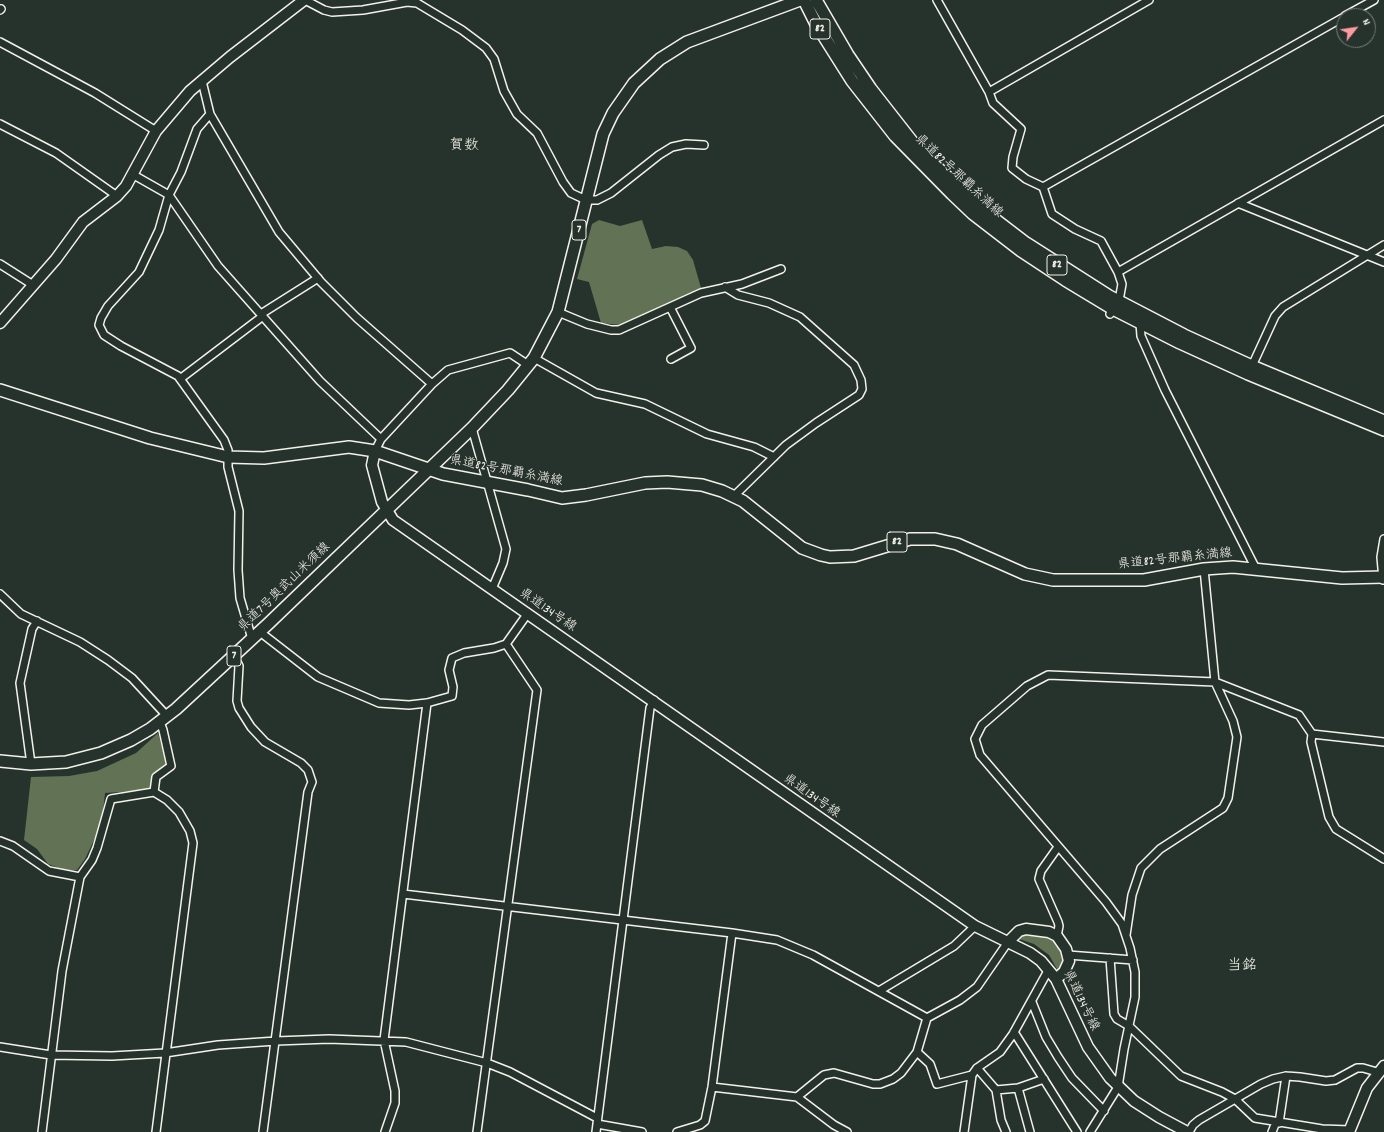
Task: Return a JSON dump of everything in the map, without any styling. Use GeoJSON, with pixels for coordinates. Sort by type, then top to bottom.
{"type":"FeatureCollection","features":[{"type":"Feature","properties":{"kind":"main road"},"geometry":{"type":"LineString","coordinates":[[0,323],[33,285],[83,222],[117,196],[132,174],[156,131],[190,91],[304,0]]}},
{"type":"Feature","properties":{"kind":"main road","name":"県道7号奥武山米須線"},"geometry":{"type":"LineString","coordinates":[[0,761],[30,764],[66,762],[101,753],[131,740],[163,719],[234,656],[472,428],[508,390],[531,362],[558,312],[600,144],[607,124],[624,96],[643,73],[660,59],[687,42],[800,0]]}},
{"type":"Feature","properties":{"kind":"main road","name":"県道82号那覇糸満線"},"geometry":{"type":"LineString","coordinates":[[804,0],[816,24],[852,81],[895,136],[931,174],[973,214],[1022,251],[1065,280],[1140,323],[1248,374],[1384,430]]}},
{"type":"Feature","properties":{"kind":"main road","name":"県道82号那覇糸満線"},"geometry":{"type":"LineString","coordinates":[[816,0],[848,56],[871,90],[901,129],[936,167],[979,207],[1026,243],[1070,273],[1113,308],[1184,335],[1252,366],[1384,421]]}},
{"type":"Feature","properties":{"kind":"main road"},"geometry":{"type":"LineString","coordinates":[[0,390],[114,427],[228,458],[264,458],[349,447],[375,451],[428,470]]}},
{"type":"Feature","properties":{"kind":"main road"},"geometry":{"type":"LineString","coordinates":[[375,451],[372,465],[385,510]]}},
{"type":"Feature","properties":{"kind":"main road","name":"県道82号那覇糸満線"},"geometry":{"type":"LineString","coordinates":[[428,470],[562,498],[657,482],[702,486],[734,496],[754,508],[802,548],[821,556],[854,556],[898,542],[934,539],[956,544],[1026,574],[1053,580],[1144,580],[1204,569],[1233,567],[1342,578],[1384,579]]}},
{"type":"Feature","properties":{"kind":"main road","name":"県道134号線"},"geometry":{"type":"LineString","coordinates":[[385,510],[390,517],[399,524],[654,700],[750,770],[975,926],[1030,953],[1049,969],[1056,979],[1094,1058],[1118,1087],[1146,1109],[1188,1132]]}},
{"type":"Feature","properties":{"kind":"main road"},"geometry":{"type":"LineString","coordinates":[[1008,942],[1020,931],[1026,929],[1049,932],[1057,936],[1064,944],[1068,955],[1068,967],[1056,979]]}},
{"type":"Feature","properties":{"kind":"main road"},"geometry":{"type":"LineString","coordinates":[[1350,1131],[1366,1088],[1381,1069]]}},
{"type":"Feature","properties":{"kind":"street"},"geometry":{"type":"LineString","coordinates":[[304,0],[324,10],[332,12],[363,10],[407,2],[418,3],[462,30],[486,48],[494,59],[504,91],[517,114],[537,134],[563,182],[571,193],[586,200],[597,200],[612,193],[658,155],[672,146],[686,144],[704,145]]}},
{"type":"Feature","properties":{"kind":"street"},"geometry":{"type":"LineString","coordinates":[[393,5],[400,0]]}},
{"type":"Feature","properties":{"kind":"street"},"geometry":{"type":"LineString","coordinates":[[937,0],[989,92],[993,104],[1021,129],[1013,157],[1012,168],[1026,179],[1043,188],[1052,214],[1074,229],[1101,241],[1118,272],[1122,284],[1113,308]]}},
{"type":"Feature","properties":{"kind":"street"},"geometry":{"type":"LineString","coordinates":[[989,92],[1150,0]]}},
{"type":"Feature","properties":{"kind":"street"},"geometry":{"type":"LineString","coordinates":[[1360,8],[1374,0]]}},
{"type":"Feature","properties":{"kind":"street"},"geometry":{"type":"LineString","coordinates":[[1043,188],[1336,21]]}},
{"type":"Feature","properties":{"kind":"street"},"geometry":{"type":"LineString","coordinates":[[0,42],[95,93],[156,131]]}},
{"type":"Feature","properties":{"kind":"street"},"geometry":{"type":"LineString","coordinates":[[202,81],[210,114],[279,232],[318,278],[357,318],[432,384]]}},
{"type":"Feature","properties":{"kind":"street"},"geometry":{"type":"LineString","coordinates":[[210,114],[197,130],[181,172],[169,195],[159,230],[139,272],[108,306],[101,318],[99,326],[104,334],[116,342],[163,366],[180,379],[224,440],[228,450],[228,458],[239,511],[238,570],[240,598],[256,635],[318,678],[379,703],[409,705],[427,703],[452,696],[450,670],[452,658],[464,653],[494,648],[506,644],[528,613]]}},
{"type":"Feature","properties":{"kind":"street"},"geometry":{"type":"LineString","coordinates":[[1118,272],[1384,120]]}},
{"type":"Feature","properties":{"kind":"street"},"geometry":{"type":"LineString","coordinates":[[0,124],[56,153],[117,196]]}},
{"type":"Feature","properties":{"kind":"street"},"geometry":{"type":"LineString","coordinates":[[132,174],[169,195],[210,254],[262,315],[320,381],[381,439]]}},
{"type":"Feature","properties":{"kind":"street"},"geometry":{"type":"LineString","coordinates":[[1238,203],[1384,262]]}},
{"type":"Feature","properties":{"kind":"street"},"geometry":{"type":"LineString","coordinates":[[1252,366],[1276,316],[1283,307],[1384,245]]}},
{"type":"Feature","properties":{"kind":"street"},"geometry":{"type":"LineString","coordinates":[[0,264],[33,285]]}},
{"type":"Feature","properties":{"kind":"street"},"geometry":{"type":"LineString","coordinates":[[558,312],[587,324],[611,330],[626,328],[701,293],[753,280],[781,269]]}},
{"type":"Feature","properties":{"kind":"street"},"geometry":{"type":"LineString","coordinates":[[180,379],[262,315],[318,278]]}},
{"type":"Feature","properties":{"kind":"street"},"geometry":{"type":"LineString","coordinates":[[725,287],[738,295],[773,304],[800,317],[848,358],[854,365],[861,380],[862,389],[859,395],[806,430],[774,457],[734,496]]}},
{"type":"Feature","properties":{"kind":"street"},"geometry":{"type":"LineString","coordinates":[[670,307],[692,348],[671,359]]}},
{"type":"Feature","properties":{"kind":"street"},"geometry":{"type":"LineString","coordinates":[[1140,323],[1141,336],[1170,400],[1256,569]]}},
{"type":"Feature","properties":{"kind":"street"},"geometry":{"type":"LineString","coordinates":[[375,451],[381,439],[432,384],[448,370],[510,353],[596,393],[645,404],[707,434],[754,448],[774,457]]}},
{"type":"Feature","properties":{"kind":"street"},"geometry":{"type":"LineString","coordinates":[[472,428],[506,549],[503,563],[492,589]]}},
{"type":"Feature","properties":{"kind":"street"},"geometry":{"type":"LineString","coordinates":[[1384,539],[1381,557],[1384,579]]}},
{"type":"Feature","properties":{"kind":"street"},"geometry":{"type":"LineString","coordinates":[[1126,935],[1132,895],[1141,868],[1160,849],[1218,812],[1226,803],[1237,737],[1233,721],[1215,682],[1204,569]]}},
{"type":"Feature","properties":{"kind":"street"},"geometry":{"type":"LineString","coordinates":[[0,594],[21,614],[80,642],[132,678],[163,719],[170,766],[156,777],[154,792]]}},
{"type":"Feature","properties":{"kind":"street"},"geometry":{"type":"LineString","coordinates":[[30,764],[20,683],[32,629],[37,621]]}},
{"type":"Feature","properties":{"kind":"street"},"geometry":{"type":"LineString","coordinates":[[478,1132],[537,690],[506,644]]}},
{"type":"Feature","properties":{"kind":"street"},"geometry":{"type":"LineString","coordinates":[[234,656],[239,666],[237,701],[239,708],[250,727],[265,742],[301,763],[308,770],[312,782],[308,792],[264,1132]]}},
{"type":"Feature","properties":{"kind":"street"},"geometry":{"type":"LineString","coordinates":[[1090,1132],[1118,1087],[1135,997],[1133,960],[1126,935],[1106,902],[980,754],[975,739],[978,729],[982,725],[1027,686],[1048,675],[1215,682],[1299,715],[1312,734],[1312,742],[1329,817],[1336,829],[1382,855]]}},
{"type":"Feature","properties":{"kind":"street"},"geometry":{"type":"LineString","coordinates":[[596,1132],[621,920],[650,708],[654,700]]}},
{"type":"Feature","properties":{"kind":"street"},"geometry":{"type":"LineString","coordinates":[[385,1132],[395,1103],[395,1091],[384,1040],[427,703]]}},
{"type":"Feature","properties":{"kind":"street"},"geometry":{"type":"LineString","coordinates":[[1312,734],[1384,742]]}},
{"type":"Feature","properties":{"kind":"street"},"geometry":{"type":"LineString","coordinates":[[42,1132],[62,971],[80,877],[92,860],[97,848],[111,799],[154,792],[167,800],[179,812],[190,831],[193,843],[156,1132]]}},
{"type":"Feature","properties":{"kind":"street"},"geometry":{"type":"LineString","coordinates":[[0,841],[13,846],[49,871],[80,877]]}},
{"type":"Feature","properties":{"kind":"street"},"geometry":{"type":"LineString","coordinates":[[1057,936],[1059,926],[1058,922],[1039,878],[1041,871],[1058,847]]}},
{"type":"Feature","properties":{"kind":"street"},"geometry":{"type":"LineString","coordinates":[[403,894],[732,933],[777,940],[813,955],[927,1018]]}},
{"type":"Feature","properties":{"kind":"street"},"geometry":{"type":"LineString","coordinates":[[879,991],[954,946],[975,926]]}},
{"type":"Feature","properties":{"kind":"street"},"geometry":{"type":"LineString","coordinates":[[677,1132],[700,1125],[705,1121],[712,1087],[732,933]]}},
{"type":"Feature","properties":{"kind":"street"},"geometry":{"type":"LineString","coordinates":[[797,1098],[824,1075],[834,1072],[873,1084],[880,1084],[893,1079],[901,1073],[917,1052],[927,1018],[960,1000],[977,987],[1008,942]]}},
{"type":"Feature","properties":{"kind":"street"},"geometry":{"type":"LineString","coordinates":[[1068,955],[1133,960]]}},
{"type":"Feature","properties":{"kind":"street"},"geometry":{"type":"LineString","coordinates":[[1110,958],[1112,1007],[1117,1019],[1129,1026],[1181,1076],[1222,1092],[1235,1099],[1255,1118],[1322,1129],[1350,1131]]}},
{"type":"Feature","properties":{"kind":"street"},"geometry":{"type":"LineString","coordinates":[[964,1132],[972,1075],[977,1068],[1000,1052],[1032,1002],[1049,969]]}},
{"type":"Feature","properties":{"kind":"street"},"geometry":{"type":"LineString","coordinates":[[1032,1002],[1046,1037],[1058,1057],[1072,1078],[1104,1111]]}},
{"type":"Feature","properties":{"kind":"street"},"geometry":{"type":"LineString","coordinates":[[1014,1032],[1077,1132]]}},
{"type":"Feature","properties":{"kind":"street"},"geometry":{"type":"LineString","coordinates":[[0,1047],[51,1055],[112,1056],[165,1053],[218,1045],[276,1041],[329,1039],[384,1040],[413,1043],[487,1063],[510,1072],[597,1121],[642,1132]]}},
{"type":"Feature","properties":{"kind":"street"},"geometry":{"type":"LineString","coordinates":[[917,1052],[930,1064],[937,1084],[972,1075]]}},
{"type":"Feature","properties":{"kind":"street"},"geometry":{"type":"LineString","coordinates":[[977,1068],[996,1090],[1001,1120],[1006,1132]]}},
{"type":"Feature","properties":{"kind":"street"},"geometry":{"type":"LineString","coordinates":[[1188,1132],[1199,1120],[1261,1084],[1286,1076],[1326,1081],[1335,1080],[1357,1068],[1381,1069]]}},
{"type":"Feature","properties":{"kind":"street"},"geometry":{"type":"LineString","coordinates":[[1272,1132],[1278,1122],[1286,1076]]}},
{"type":"Feature","properties":{"kind":"street"},"geometry":{"type":"LineString","coordinates":[[996,1090],[1018,1088],[1044,1079]]}},
{"type":"Feature","properties":{"kind":"street"},"geometry":{"type":"LineString","coordinates":[[712,1087],[797,1098],[843,1131]]}},
{"type":"Feature","properties":{"kind":"street"},"geometry":{"type":"LineString","coordinates":[[1018,1088],[1030,1132]]}},
{"type":"Feature","properties":{"kind":"green space"},"geometry":{"type":"Polygon","coordinates":[[[599,220],[620,226],[642,220],[652,249],[666,246],[678,247],[687,251],[693,260],[701,288],[620,325],[601,323],[589,282],[577,279],[592,224],[599,220]]]}},
{"type":"Feature","properties":{"kind":"green space"},"geometry":{"type":"Polygon","coordinates":[[[158,733],[167,766],[151,781],[151,790],[105,793],[103,812],[97,834],[85,859],[77,870],[67,871],[48,864],[37,849],[24,840],[31,777],[69,776],[97,771],[136,753],[158,733]]]}},
{"type":"Feature","properties":{"kind":"green space"},"geometry":{"type":"Polygon","coordinates":[[[1023,933],[1047,937],[1056,941],[1062,951],[1063,966],[1058,971],[1049,955],[1034,944],[1019,939],[1023,933]]]}},
{"type":"Feature","properties":{"kind":"district","name":"賀数"},"geometry":{"type":"Point","coordinates":[464,147]}},
{"type":"Feature","properties":{"kind":"district","name":"当銘"},"geometry":{"type":"Point","coordinates":[1242,967]}}]}
